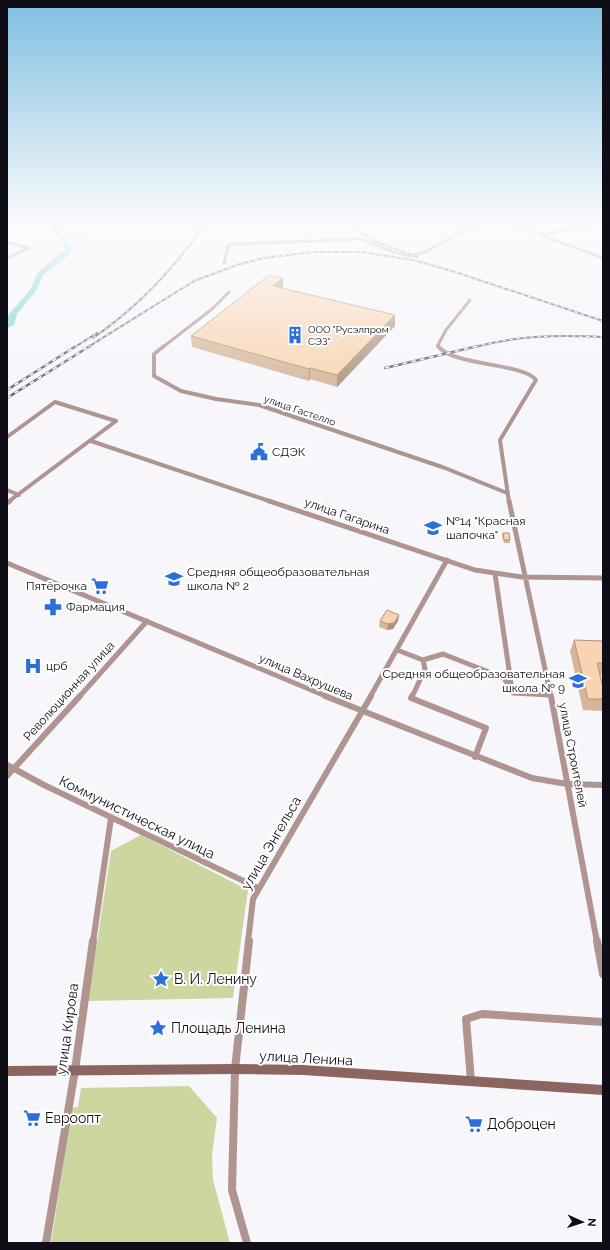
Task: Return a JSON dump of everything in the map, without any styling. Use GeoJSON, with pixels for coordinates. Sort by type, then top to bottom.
{"type":"FeatureCollection","features":[{"type":"Feature","properties":{"kind":"main road","name":"улица Ленина"},"geometry":{"type":"LineString","coordinates":[[7,1071],[235,1069],[303,1070],[603,1090]]}},
{"type":"Feature","properties":{"kind":"street","name":"улица Гастелло"},"geometry":{"type":"LineString","coordinates":[[230,292],[212,310],[154,354],[154,376],[181,392],[259,405],[445,468],[507,494]]}},
{"type":"Feature","properties":{"kind":"street","name":"улица Строителей"},"geometry":{"type":"LineString","coordinates":[[470,300],[446,330],[438,345],[439,348],[467,359],[523,372],[533,376],[536,380],[500,440],[507,494],[550,695],[603,974]]}},
{"type":"Feature","properties":{"kind":"street"},"geometry":{"type":"LineString","coordinates":[[7,437],[55,402],[116,421],[7,504]]}},
{"type":"Feature","properties":{"kind":"street","name":"улица Гагарина"},"geometry":{"type":"LineString","coordinates":[[91,441],[475,570],[495,574],[525,576],[603,578]]}},
{"type":"Feature","properties":{"kind":"street"},"geometry":{"type":"LineString","coordinates":[[7,490],[19,495]]}},
{"type":"Feature","properties":{"kind":"street","name":"улица Энгельса"},"geometry":{"type":"LineString","coordinates":[[247,1243],[232,1190],[235,1069],[253,899],[397,650],[447,560]]}},
{"type":"Feature","properties":{"kind":"street","name":"улица Вахрушева"},"geometry":{"type":"LineString","coordinates":[[7,563],[475,757],[532,778],[567,784],[603,785]]}},
{"type":"Feature","properties":{"kind":"street"},"geometry":{"type":"LineString","coordinates":[[495,574],[513,693]]}},
{"type":"Feature","properties":{"kind":"street","name":"Революционная улица"},"geometry":{"type":"LineString","coordinates":[[7,776],[147,621]]}},
{"type":"Feature","properties":{"kind":"street"},"geometry":{"type":"LineString","coordinates":[[397,650],[423,660],[443,654],[504,678],[513,693]]}},
{"type":"Feature","properties":{"kind":"street"},"geometry":{"type":"LineString","coordinates":[[423,660],[425,669],[411,698],[486,728],[475,757]]}},
{"type":"Feature","properties":{"kind":"street"},"geometry":{"type":"LineString","coordinates":[[513,693],[550,695]]}},
{"type":"Feature","properties":{"kind":"street","name":"Коммунистическая улица"},"geometry":{"type":"LineString","coordinates":[[7,765],[111,818],[258,888]]}},
{"type":"Feature","properties":{"kind":"street","name":"улица Кирова"},"geometry":{"type":"LineString","coordinates":[[46,1243],[75,1070],[111,818]]}},
{"type":"Feature","properties":{"kind":"street"},"geometry":{"type":"LineString","coordinates":[[471,1081],[466,1019],[482,1014],[603,1022]]}},
{"type":"Feature","properties":{"kind":"green space"},"geometry":{"type":"Polygon","coordinates":[[[141,835],[248,890],[233,998],[88,1001],[111,851],[141,835]]]}},
{"type":"Feature","properties":{"kind":"green space"},"geometry":{"type":"Polygon","coordinates":[[[189,1086],[217,1118],[212,1155],[213,1180],[230,1243],[51,1243],[72,1108],[78,1107],[81,1088],[189,1086]]]}},
{"type":"Feature","properties":{"kind":"building","name":"ООО \"Русэлпром СЭЗ\""},"geometry":{"type":"Polygon","coordinates":[[[260,282],[278,282],[273,286],[395,315],[337,375],[309,369],[191,336],[260,282]]]}},
{"type":"Feature","properties":{"kind":"building"},"geometry":{"type":"Polygon","coordinates":[[[503,533],[509,533],[510,540],[504,540],[503,533]]]}},
{"type":"Feature","properties":{"kind":"building"},"geometry":{"type":"Polygon","coordinates":[[[387,610],[399,615],[394,623],[388,624],[380,621],[387,610]]]}},
{"type":"Feature","properties":{"kind":"building"},"geometry":{"type":"Polygon","coordinates":[[[574,640],[603,641],[603,663],[597,663],[603,687],[603,699],[588,699],[574,640]]]}},
{"type":"Feature","properties":{"kind":"waterway"},"geometry":{"type":"LineString","coordinates":[[7,326],[10,325],[13,314],[33,291],[37,282]]}},
{"type":"Feature","properties":{"kind":"railway"},"geometry":{"type":"LineString","coordinates":[[93,338],[125,313],[158,282]]}},
{"type":"Feature","properties":{"kind":"railway"},"geometry":{"type":"LineString","coordinates":[[88,347],[192,282]]}},
{"type":"Feature","properties":{"kind":"railway"},"geometry":{"type":"LineString","coordinates":[[486,282],[603,321]]}},
{"type":"Feature","properties":{"kind":"railway"},"geometry":{"type":"LineString","coordinates":[[75,347],[97,333]]}},
{"type":"Feature","properties":{"kind":"railway"},"geometry":{"type":"LineString","coordinates":[[475,347],[523,338],[570,336],[603,337]]}},
{"type":"Feature","properties":{"kind":"railway"},"geometry":{"type":"LineString","coordinates":[[7,390],[76,346]]}},
{"type":"Feature","properties":{"kind":"railway"},"geometry":{"type":"LineString","coordinates":[[7,398],[90,346]]}},
{"type":"Feature","properties":{"kind":"railway"},"geometry":{"type":"LineString","coordinates":[[385,368],[478,346]]}},
{"type":"Feature","properties":{"kind":"place","name":"ООО \"Русэлпром СЭЗ\""},"geometry":{"type":"Point","coordinates":[295,335]}},
{"type":"Feature","properties":{"kind":"place","name":"СДЭК"},"geometry":{"type":"Point","coordinates":[259,452]}},
{"type":"Feature","properties":{"kind":"place","name":"№14 \"Красная шапочка\""},"geometry":{"type":"Point","coordinates":[433,528]}},
{"type":"Feature","properties":{"kind":"place","name":"Средняя общеобразовательная школа № 2"},"geometry":{"type":"Point","coordinates":[174,579]}},
{"type":"Feature","properties":{"kind":"place","name":"Пятёрочка"},"geometry":{"type":"Point","coordinates":[100,586]}},
{"type":"Feature","properties":{"kind":"place","name":"Фармация"},"geometry":{"type":"Point","coordinates":[53,607]}},
{"type":"Feature","properties":{"kind":"place","name":"црб"},"geometry":{"type":"Point","coordinates":[33,666]}},
{"type":"Feature","properties":{"kind":"place","name":"Средняя общеобразовательная школа № 9"},"geometry":{"type":"Point","coordinates":[578,681]}},
{"type":"Feature","properties":{"kind":"place","name":"В. И. Ленину"},"geometry":{"type":"Point","coordinates":[161,979]}},
{"type":"Feature","properties":{"kind":"place","name":"Площадь Ленина"},"geometry":{"type":"Point","coordinates":[158,1028]}},
{"type":"Feature","properties":{"kind":"place","name":"Евроопт"},"geometry":{"type":"Point","coordinates":[32,1118]}},
{"type":"Feature","properties":{"kind":"place","name":"Доброцен"},"geometry":{"type":"Point","coordinates":[474,1124]}}]}
